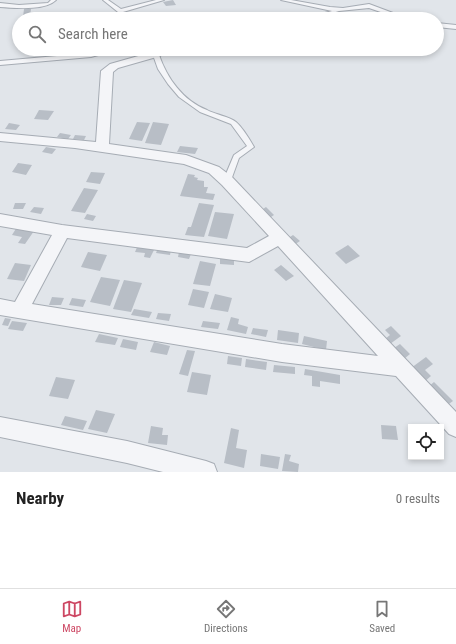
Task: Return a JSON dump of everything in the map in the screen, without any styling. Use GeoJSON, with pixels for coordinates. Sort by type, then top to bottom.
{"type":"FeatureCollection","features":[{"type":"Feature","properties":{"kind":"street"},"geometry":{"type":"LineString","coordinates":[[102,148],[107,71],[114,66],[143,56]]}},
{"type":"Feature","properties":{"kind":"street"},"geometry":{"type":"LineString","coordinates":[[0,137],[102,148],[186,160],[214,170],[227,181],[456,427]]}},
{"type":"Feature","properties":{"kind":"street"},"geometry":{"type":"LineString","coordinates":[[0,220],[62,231],[249,255],[279,238]]}},
{"type":"Feature","properties":{"kind":"street"},"geometry":{"type":"LineString","coordinates":[[20,310],[62,231]]}},
{"type":"Feature","properties":{"kind":"street"},"geometry":{"type":"LineString","coordinates":[[0,307],[282,353],[401,368]]}},
{"type":"Feature","properties":{"kind":"street"},"geometry":{"type":"LineString","coordinates":[[0,427],[127,452],[206,472]]}},
{"type":"Feature","properties":{"kind":"lane"},"geometry":{"type":"LineString","coordinates":[[1,3],[20,7],[50,4],[54,0]]}},
{"type":"Feature","properties":{"kind":"lane"},"geometry":{"type":"LineString","coordinates":[[105,0],[120,11],[162,0]]}},
{"type":"Feature","properties":{"kind":"lane"},"geometry":{"type":"LineString","coordinates":[[283,0],[343,10]]}},
{"type":"Feature","properties":{"kind":"lane"},"geometry":{"type":"LineString","coordinates":[[362,0],[369,6],[386,12]]}},
{"type":"Feature","properties":{"kind":"lane"},"geometry":{"type":"LineString","coordinates":[[335,12],[369,6]]}},
{"type":"Feature","properties":{"kind":"lane"},"geometry":{"type":"LineString","coordinates":[[444,26],[456,27]]}},
{"type":"Feature","properties":{"kind":"lane"},"geometry":{"type":"LineString","coordinates":[[0,63],[80,56]]}},
{"type":"Feature","properties":{"kind":"lane"},"geometry":{"type":"LineString","coordinates":[[156,56],[161,69],[181,96],[202,111],[233,123],[251,148],[236,157],[227,181]]}},
{"type":"Feature","properties":{"kind":"building"},"geometry":{"type":"Polygon","coordinates":[[[173,0],[176,5],[166,6],[163,2],[173,0]]]}},
{"type":"Feature","properties":{"kind":"building"},"geometry":{"type":"Polygon","coordinates":[[[24,9],[31,9],[31,12],[24,12],[24,9]]]}},
{"type":"Feature","properties":{"kind":"building"},"geometry":{"type":"Polygon","coordinates":[[[39,110],[54,111],[48,120],[34,119],[39,110]]]}},
{"type":"Feature","properties":{"kind":"building"},"geometry":{"type":"Polygon","coordinates":[[[137,122],[150,123],[142,141],[129,139],[137,122]]]}},
{"type":"Feature","properties":{"kind":"building"},"geometry":{"type":"Polygon","coordinates":[[[153,122],[169,124],[161,145],[145,143],[153,122]]]}},
{"type":"Feature","properties":{"kind":"building"},"geometry":{"type":"Polygon","coordinates":[[[9,123],[20,125],[16,130],[5,129],[9,123]]]}},
{"type":"Feature","properties":{"kind":"building"},"geometry":{"type":"Polygon","coordinates":[[[60,133],[71,135],[68,139],[57,137],[60,133]]]}},
{"type":"Feature","properties":{"kind":"building"},"geometry":{"type":"Polygon","coordinates":[[[75,135],[86,136],[84,140],[73,139],[75,135]]]}},
{"type":"Feature","properties":{"kind":"building"},"geometry":{"type":"Polygon","coordinates":[[[180,146],[198,148],[195,154],[177,152],[180,146]]]}},
{"type":"Feature","properties":{"kind":"building"},"geometry":{"type":"Polygon","coordinates":[[[46,147],[56,149],[52,154],[42,152],[46,147]]]}},
{"type":"Feature","properties":{"kind":"building"},"geometry":{"type":"Polygon","coordinates":[[[18,163],[32,165],[26,175],[12,172],[18,163]]]}},
{"type":"Feature","properties":{"kind":"building"},"geometry":{"type":"Polygon","coordinates":[[[91,172],[105,173],[100,184],[86,182],[91,172]]]}},
{"type":"Feature","properties":{"kind":"building"},"geometry":{"type":"Polygon","coordinates":[[[188,174],[195,175],[194,177],[198,178],[197,180],[204,181],[204,187],[208,187],[206,193],[215,194],[213,200],[180,196],[188,174]]]}},
{"type":"Feature","properties":{"kind":"building"},"geometry":{"type":"Polygon","coordinates":[[[84,188],[98,190],[85,213],[71,211],[84,188]]]}},
{"type":"Feature","properties":{"kind":"building"},"geometry":{"type":"Polygon","coordinates":[[[15,203],[26,203],[23,209],[13,209],[15,203]]]}},
{"type":"Feature","properties":{"kind":"building"},"geometry":{"type":"Polygon","coordinates":[[[199,203],[214,205],[204,237],[185,235],[188,227],[191,227],[199,203]]]}},
{"type":"Feature","properties":{"kind":"building"},"geometry":{"type":"Polygon","coordinates":[[[34,207],[44,208],[41,214],[30,212],[34,207]]]}},
{"type":"Feature","properties":{"kind":"building"},"geometry":{"type":"Polygon","coordinates":[[[266,207],[274,215],[268,219],[260,211],[266,207]]]}},
{"type":"Feature","properties":{"kind":"building"},"geometry":{"type":"Polygon","coordinates":[[[215,212],[234,214],[227,239],[208,236],[215,212]]]}},
{"type":"Feature","properties":{"kind":"building"},"geometry":{"type":"Polygon","coordinates":[[[87,214],[96,216],[93,221],[84,219],[87,214]]]}},
{"type":"Feature","properties":{"kind":"building"},"geometry":{"type":"Polygon","coordinates":[[[17,227],[34,231],[25,244],[18,243],[22,237],[12,235],[17,227]]]}},
{"type":"Feature","properties":{"kind":"building"},"geometry":{"type":"Polygon","coordinates":[[[293,235],[300,241],[294,245],[287,239],[293,235]]]}},
{"type":"Feature","properties":{"kind":"building"},"geometry":{"type":"Polygon","coordinates":[[[138,245],[155,248],[150,258],[144,257],[145,253],[135,252],[138,245]]]}},
{"type":"Feature","properties":{"kind":"building"},"geometry":{"type":"Polygon","coordinates":[[[348,245],[360,256],[346,264],[335,253],[348,245]]]}},
{"type":"Feature","properties":{"kind":"building"},"geometry":{"type":"Polygon","coordinates":[[[158,248],[171,250],[170,255],[156,253],[158,248]]]}},
{"type":"Feature","properties":{"kind":"building"},"geometry":{"type":"Polygon","coordinates":[[[88,252],[107,255],[100,271],[81,267],[88,252]]]}},
{"type":"Feature","properties":{"kind":"building"},"geometry":{"type":"Polygon","coordinates":[[[179,252],[191,254],[189,259],[178,257],[179,252]]]}},
{"type":"Feature","properties":{"kind":"building"},"geometry":{"type":"Polygon","coordinates":[[[220,257],[234,257],[234,265],[220,264],[220,257]]]}},
{"type":"Feature","properties":{"kind":"building"},"geometry":{"type":"Polygon","coordinates":[[[200,261],[216,264],[210,286],[193,284],[200,261]]]}},
{"type":"Feature","properties":{"kind":"building"},"geometry":{"type":"Polygon","coordinates":[[[15,263],[31,265],[24,281],[7,279],[15,263]]]}},
{"type":"Feature","properties":{"kind":"building"},"geometry":{"type":"Polygon","coordinates":[[[281,265],[294,276],[286,281],[274,270],[281,265]]]}},
{"type":"Feature","properties":{"kind":"building"},"geometry":{"type":"Polygon","coordinates":[[[101,277],[120,280],[110,306],[90,302],[101,277]]]}},
{"type":"Feature","properties":{"kind":"building"},"geometry":{"type":"Polygon","coordinates":[[[124,280],[142,283],[131,312],[113,309],[124,280]]]}},
{"type":"Feature","properties":{"kind":"building"},"geometry":{"type":"Polygon","coordinates":[[[193,289],[209,292],[204,308],[188,305],[193,289]]]}},
{"type":"Feature","properties":{"kind":"building"},"geometry":{"type":"Polygon","coordinates":[[[215,294],[232,298],[228,312],[210,309],[215,294]]]}},
{"type":"Feature","properties":{"kind":"building"},"geometry":{"type":"Polygon","coordinates":[[[52,297],[64,298],[61,305],[49,305],[52,297]]]}},
{"type":"Feature","properties":{"kind":"building"},"geometry":{"type":"Polygon","coordinates":[[[72,298],[86,300],[83,307],[69,305],[72,298]]]}},
{"type":"Feature","properties":{"kind":"building"},"geometry":{"type":"Polygon","coordinates":[[[134,309],[152,312],[149,318],[131,315],[134,309]]]}},
{"type":"Feature","properties":{"kind":"building"},"geometry":{"type":"Polygon","coordinates":[[[158,313],[171,314],[169,321],[156,319],[158,313]]]}},
{"type":"Feature","properties":{"kind":"building"},"geometry":{"type":"Polygon","coordinates":[[[231,317],[239,319],[238,324],[248,327],[246,334],[227,330],[231,317]]]}},
{"type":"Feature","properties":{"kind":"building"},"geometry":{"type":"Polygon","coordinates":[[[5,318],[11,319],[8,326],[2,325],[5,318]]]}},
{"type":"Feature","properties":{"kind":"building"},"geometry":{"type":"Polygon","coordinates":[[[12,321],[27,323],[23,331],[8,329],[12,321]]]}},
{"type":"Feature","properties":{"kind":"building"},"geometry":{"type":"Polygon","coordinates":[[[203,321],[220,323],[218,329],[201,327],[203,321]]]}},
{"type":"Feature","properties":{"kind":"building"},"geometry":{"type":"Polygon","coordinates":[[[391,326],[401,336],[390,344],[385,339],[390,335],[385,330],[391,326]]]}},
{"type":"Feature","properties":{"kind":"building"},"geometry":{"type":"Polygon","coordinates":[[[253,328],[268,330],[266,337],[251,334],[253,328]]]}},
{"type":"Feature","properties":{"kind":"building"},"geometry":{"type":"Polygon","coordinates":[[[278,330],[299,333],[298,343],[277,340],[278,330]]]}},
{"type":"Feature","properties":{"kind":"building"},"geometry":{"type":"Polygon","coordinates":[[[99,334],[118,338],[115,345],[95,342],[99,334]]]}},
{"type":"Feature","properties":{"kind":"building"},"geometry":{"type":"Polygon","coordinates":[[[304,336],[327,341],[326,350],[302,344],[304,336]]]}},
{"type":"Feature","properties":{"kind":"building"},"geometry":{"type":"Polygon","coordinates":[[[123,339],[138,342],[136,350],[120,347],[123,339]]]}},
{"type":"Feature","properties":{"kind":"building"},"geometry":{"type":"Polygon","coordinates":[[[154,342],[170,346],[167,355],[150,352],[154,342]]]}},
{"type":"Feature","properties":{"kind":"building"},"geometry":{"type":"Polygon","coordinates":[[[400,344],[410,354],[404,359],[394,348],[400,344]]]}},
{"type":"Feature","properties":{"kind":"building"},"geometry":{"type":"Polygon","coordinates":[[[187,350],[195,351],[188,376],[179,374],[187,350]]]}},
{"type":"Feature","properties":{"kind":"building"},"geometry":{"type":"Polygon","coordinates":[[[228,356],[242,358],[241,366],[227,364],[228,356]]]}},
{"type":"Feature","properties":{"kind":"building"},"geometry":{"type":"Polygon","coordinates":[[[426,357],[433,364],[425,370],[431,376],[424,382],[411,368],[426,357]]]}},
{"type":"Feature","properties":{"kind":"building"},"geometry":{"type":"Polygon","coordinates":[[[246,359],[267,362],[266,370],[245,367],[246,359]]]}},
{"type":"Feature","properties":{"kind":"building"},"geometry":{"type":"Polygon","coordinates":[[[274,365],[295,367],[295,374],[273,372],[274,365]]]}},
{"type":"Feature","properties":{"kind":"building"},"geometry":{"type":"Polygon","coordinates":[[[305,369],[340,375],[340,384],[320,381],[320,387],[312,386],[312,376],[304,375],[305,369]]]}},
{"type":"Feature","properties":{"kind":"building"},"geometry":{"type":"Polygon","coordinates":[[[192,372],[211,375],[207,395],[187,392],[192,372]]]}},
{"type":"Feature","properties":{"kind":"building"},"geometry":{"type":"Polygon","coordinates":[[[56,377],[75,380],[68,399],[49,396],[56,377]]]}},
{"type":"Feature","properties":{"kind":"building"},"geometry":{"type":"Polygon","coordinates":[[[434,382],[453,401],[446,406],[428,387],[434,382]]]}},
{"type":"Feature","properties":{"kind":"building"},"geometry":{"type":"Polygon","coordinates":[[[96,410],[115,414],[107,433],[88,429],[96,410]]]}},
{"type":"Feature","properties":{"kind":"building"},"geometry":{"type":"Polygon","coordinates":[[[65,416],[87,421],[83,430],[61,425],[65,416]]]}},
{"type":"Feature","properties":{"kind":"building"},"geometry":{"type":"Polygon","coordinates":[[[381,425],[396,426],[398,440],[382,439],[381,425]]]}},
{"type":"Feature","properties":{"kind":"building"},"geometry":{"type":"Polygon","coordinates":[[[151,426],[163,428],[162,435],[168,435],[167,445],[148,443],[151,426]]]}},
{"type":"Feature","properties":{"kind":"building"},"geometry":{"type":"Polygon","coordinates":[[[231,428],[239,430],[236,448],[247,450],[244,468],[224,463],[231,428]]]}},
{"type":"Feature","properties":{"kind":"building"},"geometry":{"type":"Polygon","coordinates":[[[261,454],[280,457],[278,469],[260,466],[261,454]]]}},
{"type":"Feature","properties":{"kind":"building"},"geometry":{"type":"Polygon","coordinates":[[[285,454],[291,455],[289,461],[299,464],[298,472],[282,471],[285,454]]]}}]}
